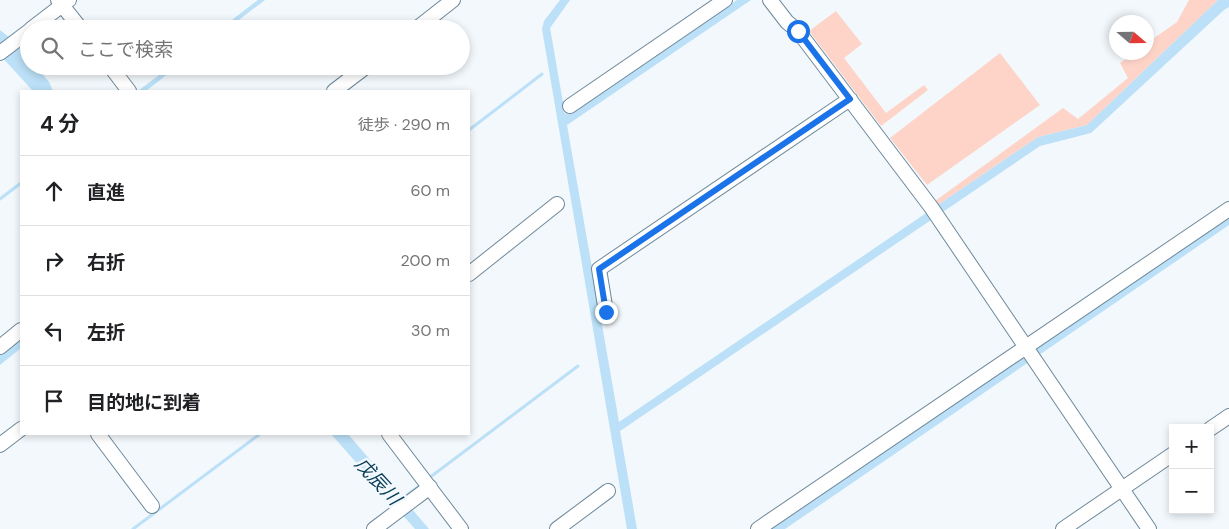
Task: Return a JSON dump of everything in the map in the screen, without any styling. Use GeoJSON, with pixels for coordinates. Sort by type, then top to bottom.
{"type":"FeatureCollection","features":[{"type":"Feature","properties":{"kind":"street"},"geometry":{"type":"LineString","coordinates":[[427,20],[453,0]]}},
{"type":"Feature","properties":{"kind":"street"},"geometry":{"type":"LineString","coordinates":[[570,106],[725,0]]}},
{"type":"Feature","properties":{"kind":"street"},"geometry":{"type":"LineString","coordinates":[[770,0],[787,22],[798,31],[935,213],[1149,529]]}},
{"type":"Feature","properties":{"kind":"street"},"geometry":{"type":"LineString","coordinates":[[41,20],[63,2],[74,20]]}},
{"type":"Feature","properties":{"kind":"street"},"geometry":{"type":"LineString","coordinates":[[0,53],[20,37]]}},
{"type":"Feature","properties":{"kind":"street"},"geometry":{"type":"LineString","coordinates":[[117,75],[128,90]]}},
{"type":"Feature","properties":{"kind":"street"},"geometry":{"type":"LineString","coordinates":[[335,90],[355,75]]}},
{"type":"Feature","properties":{"kind":"street"},"geometry":{"type":"LineString","coordinates":[[606,312],[599,269],[850,99]]}},
{"type":"Feature","properties":{"kind":"street"},"geometry":{"type":"LineString","coordinates":[[470,273],[557,204]]}},
{"type":"Feature","properties":{"kind":"street"},"geometry":{"type":"LineString","coordinates":[[758,529],[1229,210]]}},
{"type":"Feature","properties":{"kind":"street"},"geometry":{"type":"LineString","coordinates":[[0,347],[20,331]]}},
{"type":"Feature","properties":{"kind":"street"},"geometry":{"type":"LineString","coordinates":[[1214,426],[1229,416]]}},
{"type":"Feature","properties":{"kind":"street"},"geometry":{"type":"LineString","coordinates":[[0,445],[20,430]]}},
{"type":"Feature","properties":{"kind":"street"},"geometry":{"type":"LineString","coordinates":[[99,435],[152,506]]}},
{"type":"Feature","properties":{"kind":"street"},"geometry":{"type":"LineString","coordinates":[[390,435],[462,529]]}},
{"type":"Feature","properties":{"kind":"street"},"geometry":{"type":"LineString","coordinates":[[1063,529],[1169,457]]}},
{"type":"Feature","properties":{"kind":"street"},"geometry":{"type":"LineString","coordinates":[[374,529],[412,500],[426,483]]}},
{"type":"Feature","properties":{"kind":"street"},"geometry":{"type":"LineString","coordinates":[[557,529],[608,491]]}},
{"type":"Feature","properties":{"kind":"shaded area"},"geometry":{"type":"Polygon","coordinates":[[[1189,0],[1218,0],[1087,125],[1038,137],[938,205],[935,201],[1063,108],[1078,119],[1128,78],[1120,63],[1124,60],[1154,60],[1154,38],[1177,22],[1189,0]]]}},
{"type":"Feature","properties":{"kind":"shaded area"},"geometry":{"type":"Polygon","coordinates":[[[836,11],[862,44],[844,58],[886,113],[924,85],[928,90],[881,126],[809,31],[836,11]]]}},
{"type":"Feature","properties":{"kind":"shaded area"},"geometry":{"type":"Polygon","coordinates":[[[1000,53],[1040,105],[927,185],[890,138],[1000,53]]]}},
{"type":"Feature","properties":{"kind":"water"},"geometry":{"type":"Polygon","coordinates":[[[258,0],[265,0],[239,20],[232,20],[258,0]]]}},
{"type":"Feature","properties":{"kind":"water"},"geometry":{"type":"Polygon","coordinates":[[[560,0],[570,0],[550,28],[565,114],[737,0],[751,0],[567,125],[619,422],[1038,137],[1087,125],[1218,0],[1229,0],[1229,7],[1091,133],[1040,146],[620,431],[637,529],[627,529],[542,29],[544,21],[560,0]]]}},
{"type":"Feature","properties":{"kind":"water"},"geometry":{"type":"Polygon","coordinates":[[[0,30],[20,46],[20,75],[43,75],[53,90],[32,90],[0,55],[0,30]]]}},
{"type":"Feature","properties":{"kind":"water"},"geometry":{"type":"Polygon","coordinates":[[[159,75],[166,75],[147,90],[139,90],[159,75]]]}},
{"type":"Feature","properties":{"kind":"water"},"geometry":{"type":"Polygon","coordinates":[[[1229,214],[1229,225],[785,529],[766,529],[1229,214]]]}},
{"type":"Feature","properties":{"kind":"water"},"geometry":{"type":"Polygon","coordinates":[[[20,336],[20,349],[0,365],[0,351],[20,336]]]}},
{"type":"Feature","properties":{"kind":"water","name":"戊辰川"},"geometry":{"type":"Polygon","coordinates":[[[332,435],[349,435],[429,529],[415,529],[332,435]]]}},
{"type":"Feature","properties":{"kind":"waterway"},"geometry":{"type":"LineString","coordinates":[[470,129],[542,74]]}},
{"type":"Feature","properties":{"kind":"waterway"},"geometry":{"type":"LineString","coordinates":[[0,199],[20,184]]}},
{"type":"Feature","properties":{"kind":"waterway"},"geometry":{"type":"LineString","coordinates":[[429,478],[578,366]]}},
{"type":"Feature","properties":{"kind":"waterway"},"geometry":{"type":"LineString","coordinates":[[133,529],[259,435]]}},
{"type":"Feature","properties":{"kind":"waterway","name":"戊辰川"},"geometry":{"type":"LineString","coordinates":[[400,498],[403,498],[422,484]]}},
{"type":"Feature","properties":{"kind":"route"},"geometry":{"type":"LineString","coordinates":[[606,312],[599,269],[850,99],[798,31]]}}]}
